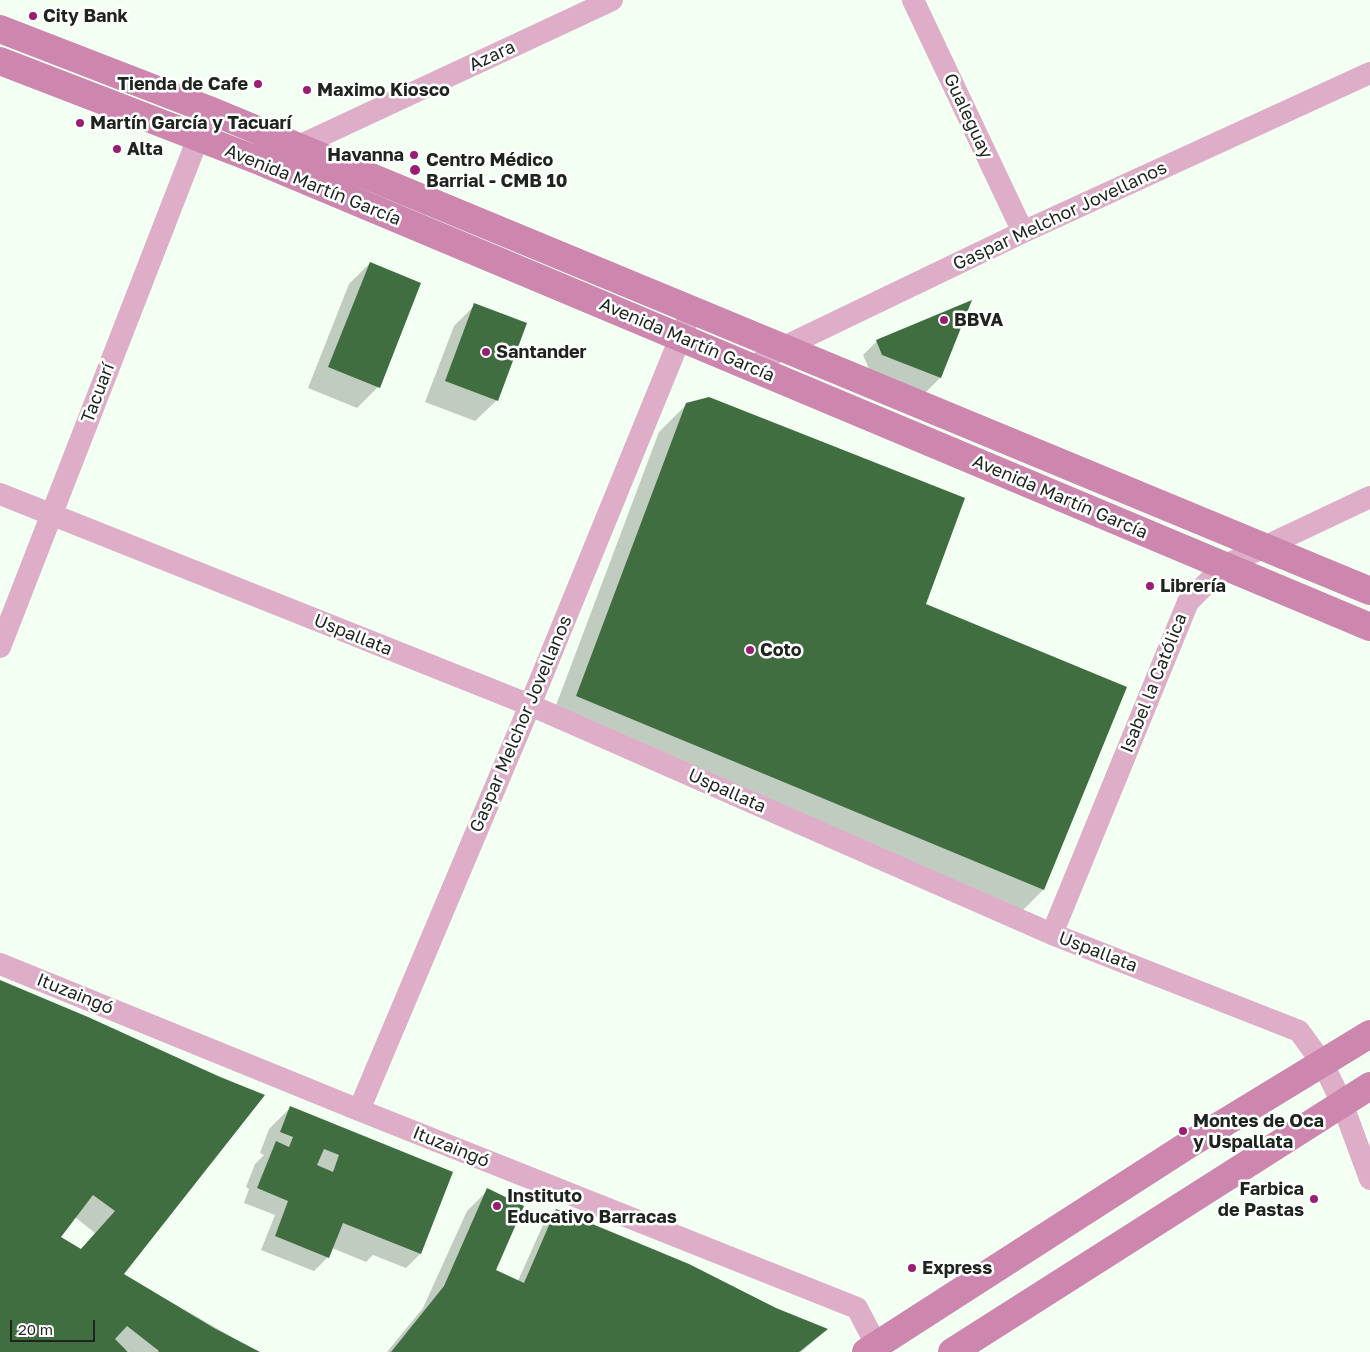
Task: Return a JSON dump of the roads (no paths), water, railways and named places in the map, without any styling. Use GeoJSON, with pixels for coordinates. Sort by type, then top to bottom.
{"type":"FeatureCollection","features":[{"type":"Feature","properties":{"kind":"main road","name":"Avenida Martín García"},"geometry":{"type":"LineString","coordinates":[[0,29],[209,110],[1370,591]]}},
{"type":"Feature","properties":{"kind":"main road","name":"Avenida Martín García"},"geometry":{"type":"LineString","coordinates":[[0,61],[196,139],[262,162],[1370,627]]}},
{"type":"Feature","properties":{"kind":"main road"},"geometry":{"type":"LineString","coordinates":[[874,1350],[1191,1143],[1370,1034]]}},
{"type":"Feature","properties":{"kind":"main road"},"geometry":{"type":"LineString","coordinates":[[952,1352],[1370,1086]]}},
{"type":"Feature","properties":{"kind":"street","name":"Azara"},"geometry":{"type":"LineString","coordinates":[[262,162],[612,0]]}},
{"type":"Feature","properties":{"kind":"street","name":"Gualeguay"},"geometry":{"type":"LineString","coordinates":[[913,0],[1023,232]]}},
{"type":"Feature","properties":{"kind":"street","name":"Gaspar Melchor Jovellanos"},"geometry":{"type":"LineString","coordinates":[[753,367],[784,347],[1023,232],[1370,73]]}},
{"type":"Feature","properties":{"kind":"street","name":"Tacuarí"},"geometry":{"type":"LineString","coordinates":[[0,648],[196,139],[209,110]]}},
{"type":"Feature","properties":{"kind":"street","name":"Gaspar Melchor Jovellanos"},"geometry":{"type":"LineString","coordinates":[[359,1110],[530,705],[692,309]]}},
{"type":"Feature","properties":{"kind":"street","name":"Uspallata"},"geometry":{"type":"LineString","coordinates":[[0,494],[530,705],[1052,934],[1299,1031],[1323,1064],[1342,1103],[1370,1179]]}},
{"type":"Feature","properties":{"kind":"street","name":"Isabel la Católica"},"geometry":{"type":"LineString","coordinates":[[1052,934],[1188,602],[1224,566],[1370,497]]}},
{"type":"Feature","properties":{"kind":"street","name":"Ituzaingó"},"geometry":{"type":"LineString","coordinates":[[0,964],[359,1110],[857,1308],[874,1350]]}},
{"type":"Feature","properties":{"kind":"place","name":"City Bank"},"geometry":{"type":"Point","coordinates":[33,16]}},
{"type":"Feature","properties":{"kind":"place","name":"Tienda de Cafe"},"geometry":{"type":"Point","coordinates":[258,84]}},
{"type":"Feature","properties":{"kind":"place","name":"Maximo Kiosco"},"geometry":{"type":"Point","coordinates":[307,90]}},
{"type":"Feature","properties":{"kind":"place","name":"Martín García y Tacuarí"},"geometry":{"type":"Point","coordinates":[80,123]}},
{"type":"Feature","properties":{"kind":"place","name":"Alta"},"geometry":{"type":"Point","coordinates":[117,149]}},
{"type":"Feature","properties":{"kind":"place","name":"Havanna"},"geometry":{"type":"Point","coordinates":[414,155]}},
{"type":"Feature","properties":{"kind":"place","name":"Centro Médico Barrial - CMB 10"},"geometry":{"type":"Point","coordinates":[415,170]}},
{"type":"Feature","properties":{"kind":"place","name":"BBVA"},"geometry":{"type":"Point","coordinates":[944,320]}},
{"type":"Feature","properties":{"kind":"place","name":"Santander"},"geometry":{"type":"Point","coordinates":[486,352]}},
{"type":"Feature","properties":{"kind":"place","name":"Librería"},"geometry":{"type":"Point","coordinates":[1150,586]}},
{"type":"Feature","properties":{"kind":"place","name":"Coto"},"geometry":{"type":"Point","coordinates":[750,650]}},
{"type":"Feature","properties":{"kind":"place","name":"Montes de Oca y Uspallata"},"geometry":{"type":"Point","coordinates":[1183,1131]}},
{"type":"Feature","properties":{"kind":"place","name":"Farbica de Pastas"},"geometry":{"type":"Point","coordinates":[1314,1199]}},
{"type":"Feature","properties":{"kind":"place","name":"Instituto Educativo Barracas"},"geometry":{"type":"Point","coordinates":[497,1206]}},
{"type":"Feature","properties":{"kind":"place","name":"Express"},"geometry":{"type":"Point","coordinates":[912,1268]}}]}
